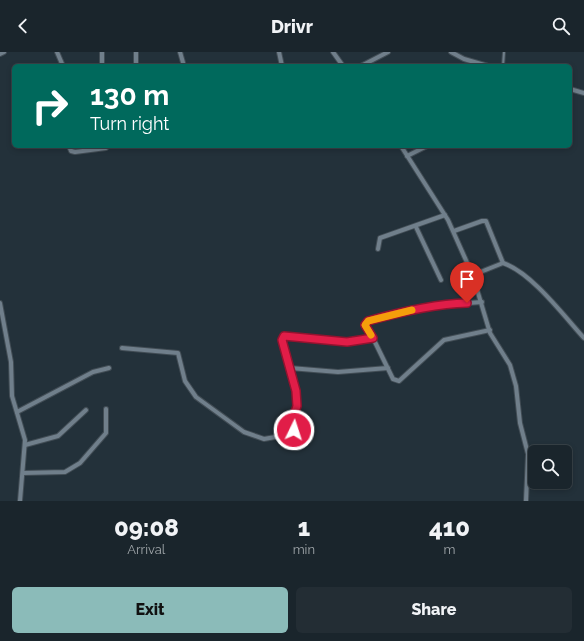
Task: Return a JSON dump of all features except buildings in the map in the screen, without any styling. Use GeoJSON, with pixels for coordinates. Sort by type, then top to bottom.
{"type":"FeatureCollection","features":[{"type":"Feature","properties":{"kind":"street"},"geometry":{"type":"LineString","coordinates":[[0,54],[4,52]]}},
{"type":"Feature","properties":{"kind":"street"},"geometry":{"type":"LineString","coordinates":[[57,52],[62,64]]}},
{"type":"Feature","properties":{"kind":"street"},"geometry":{"type":"LineString","coordinates":[[102,52],[102,64]]}},
{"type":"Feature","properties":{"kind":"street"},"geometry":{"type":"LineString","coordinates":[[136,52],[136,64]]}},
{"type":"Feature","properties":{"kind":"street"},"geometry":{"type":"LineString","coordinates":[[180,52],[183,64]]}},
{"type":"Feature","properties":{"kind":"street"},"geometry":{"type":"LineString","coordinates":[[279,52],[282,64]]}},
{"type":"Feature","properties":{"kind":"street"},"geometry":{"type":"LineString","coordinates":[[333,52],[342,64]]}},
{"type":"Feature","properties":{"kind":"street"},"geometry":{"type":"LineString","coordinates":[[365,64],[388,52]]}},
{"type":"Feature","properties":{"kind":"street"},"geometry":{"type":"LineString","coordinates":[[451,52],[464,59],[481,64]]}},
{"type":"Feature","properties":{"kind":"street"},"geometry":{"type":"LineString","coordinates":[[572,90],[584,93]]}},
{"type":"Feature","properties":{"kind":"street"},"geometry":{"type":"LineString","coordinates":[[70,148],[71,151],[75,152],[106,148]]}},
{"type":"Feature","properties":{"kind":"street"},"geometry":{"type":"LineString","coordinates":[[402,148],[454,231],[473,275],[490,330],[496,344],[509,362],[516,386],[520,423],[528,454],[526,501]]}},
{"type":"Feature","properties":{"kind":"street"},"geometry":{"type":"LineString","coordinates":[[407,156],[423,148]]}},
{"type":"Feature","properties":{"kind":"street"},"geometry":{"type":"LineString","coordinates":[[378,249],[380,238],[416,227],[445,215]]}},
{"type":"Feature","properties":{"kind":"street"},"geometry":{"type":"LineString","coordinates":[[454,231],[486,221],[502,263],[525,274],[584,338]]}},
{"type":"Feature","properties":{"kind":"street"},"geometry":{"type":"LineString","coordinates":[[416,227],[441,280]]}},
{"type":"Feature","properties":{"kind":"street"},"geometry":{"type":"LineString","coordinates":[[473,275],[502,263]]}},
{"type":"Feature","properties":{"kind":"street"},"geometry":{"type":"LineString","coordinates":[[482,302],[452,304],[395,313],[368,321],[365,325],[393,379],[399,381],[444,340],[490,330]]}},
{"type":"Feature","properties":{"kind":"street"},"geometry":{"type":"LineString","coordinates":[[0,303],[11,362],[12,396],[25,445],[20,501]]}},
{"type":"Feature","properties":{"kind":"street"},"geometry":{"type":"LineString","coordinates":[[122,348],[178,353],[185,381],[196,397],[244,432],[264,440],[293,433],[294,415],[297,404],[290,368],[282,340],[284,336],[347,342],[373,338]]}},
{"type":"Feature","properties":{"kind":"street"},"geometry":{"type":"LineString","coordinates":[[17,412],[93,372],[109,368]]}},
{"type":"Feature","properties":{"kind":"street"},"geometry":{"type":"LineString","coordinates":[[290,368],[338,372],[388,368]]}},
{"type":"Feature","properties":{"kind":"street"},"geometry":{"type":"LineString","coordinates":[[23,473],[65,472],[80,464],[106,433],[106,409]]}},
{"type":"Feature","properties":{"kind":"street"},"geometry":{"type":"LineString","coordinates":[[25,445],[58,436],[86,410]]}},
{"type":"Feature","properties":{"kind":"lane"},"geometry":{"type":"LineString","coordinates":[[503,64],[504,52]]}},
{"type":"Feature","properties":{"kind":"slow traffic"},"geometry":{"type":"LineString","coordinates":[[371,335],[365,325],[365,322],[395,313],[412,310]]}},
{"type":"Feature","properties":{"kind":"route"},"geometry":{"type":"LineString","coordinates":[[294,430],[294,415],[297,406],[296,391],[282,340],[284,336],[347,342],[368,340],[373,338],[365,325],[365,322],[395,313],[467,303]]}}]}
